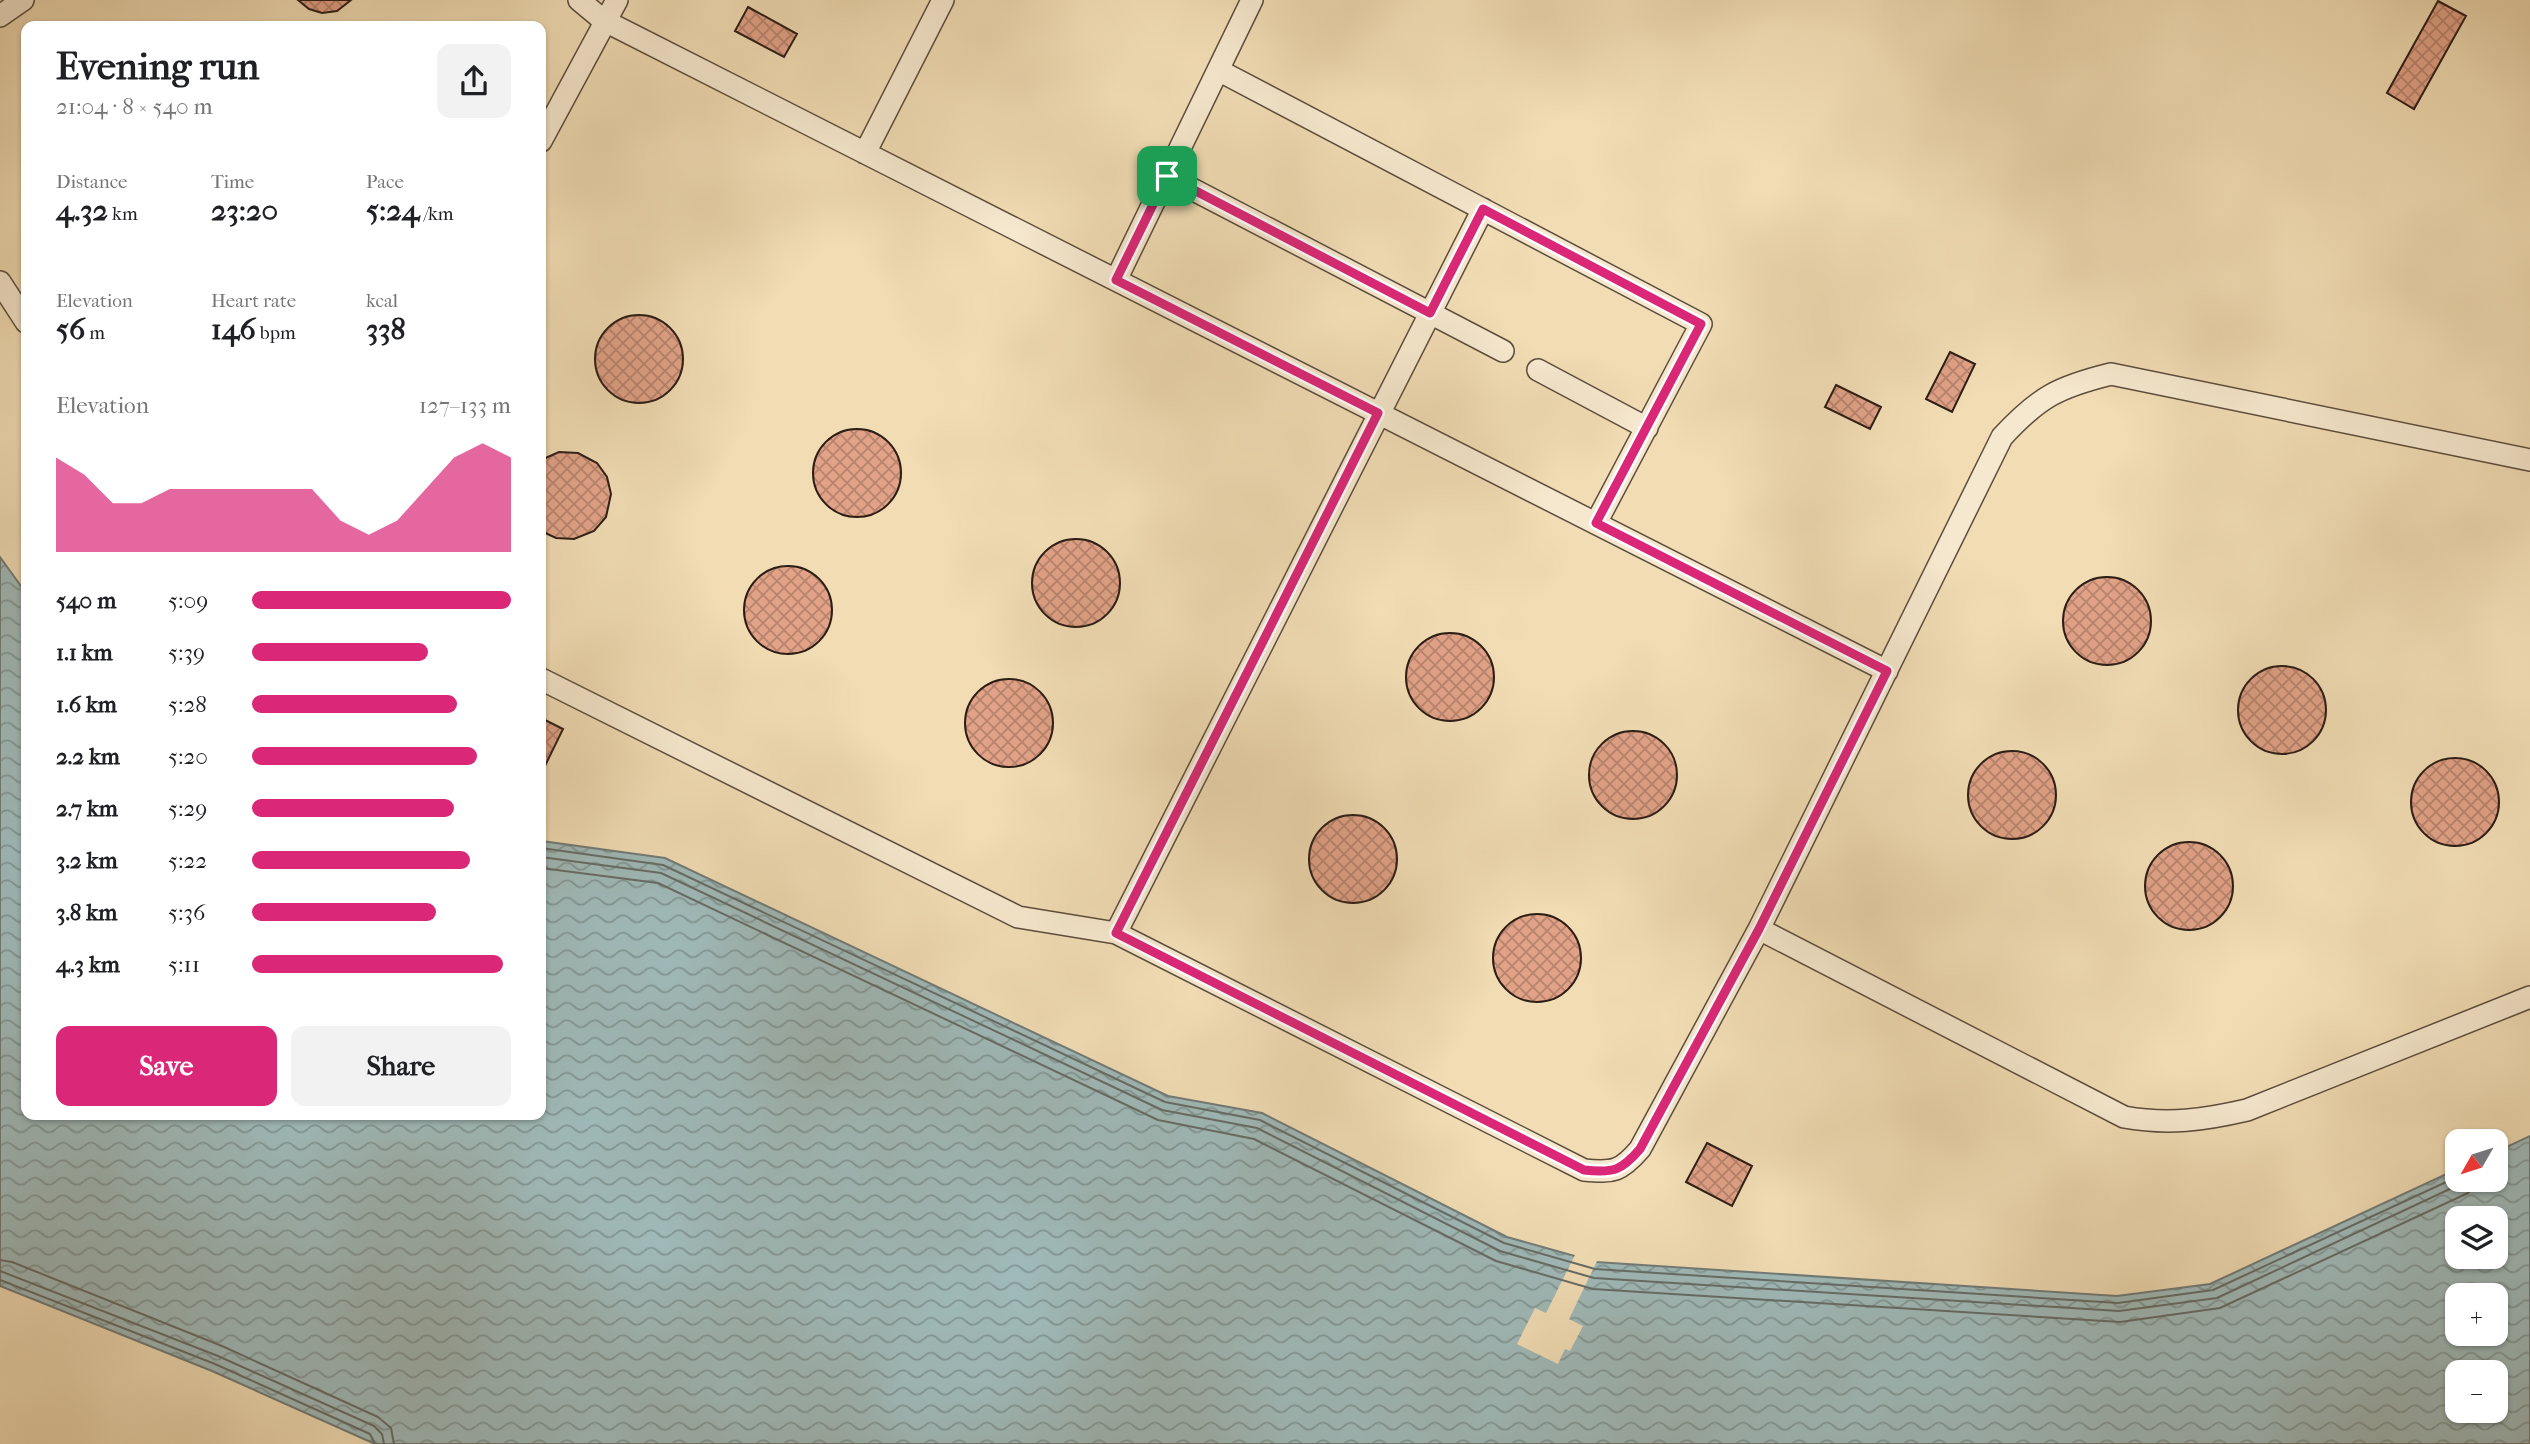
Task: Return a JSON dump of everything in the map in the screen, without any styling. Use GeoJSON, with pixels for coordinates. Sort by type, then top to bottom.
{"type":"FeatureCollection","features":[{"type":"Feature","properties":{"kind":"lane"},"geometry":{"type":"LineString","coordinates":[[0,16],[23,0]]}},
{"type":"Feature","properties":{"kind":"lane"},"geometry":{"type":"LineString","coordinates":[[579,0],[603,20],[1887,671]]}},
{"type":"Feature","properties":{"kind":"lane"},"geometry":{"type":"LineString","coordinates":[[546,127],[603,20],[617,0]]}},
{"type":"Feature","properties":{"kind":"lane"},"geometry":{"type":"LineString","coordinates":[[865,153],[943,0]]}},
{"type":"Feature","properties":{"kind":"lane"},"geometry":{"type":"LineString","coordinates":[[1116,280],[1252,0]]}},
{"type":"Feature","properties":{"kind":"lane"},"geometry":{"type":"LineString","coordinates":[[1218,70],[1701,324],[1596,523]]}},
{"type":"Feature","properties":{"kind":"lane"},"geometry":{"type":"LineString","coordinates":[[1167,176],[1503,351]]}},
{"type":"Feature","properties":{"kind":"lane"},"geometry":{"type":"LineString","coordinates":[[1116,933],[1483,209]]}},
{"type":"Feature","properties":{"kind":"lane"},"geometry":{"type":"LineString","coordinates":[[0,282],[21,314]]}},
{"type":"Feature","properties":{"kind":"lane"},"geometry":{"type":"LineString","coordinates":[[1538,370],[1647,428]]}},
{"type":"Feature","properties":{"kind":"lane"},"geometry":{"type":"LineString","coordinates":[[546,681],[1018,917],[1116,933],[1584,1170],[1606,1172],[1626,1166],[1640,1149],[1759,929],[2002,438],[2031,406],[2070,384],[2111,374],[2530,460]]}},
{"type":"Feature","properties":{"kind":"lane"},"geometry":{"type":"LineString","coordinates":[[1759,929],[2124,1117],[2160,1123],[2202,1121],[2247,1110],[2530,997]]}},
{"type":"Feature","properties":{"kind":"water"},"geometry":{"type":"Polygon","coordinates":[[[0,557],[21,586],[21,1120],[546,1120],[546,842],[665,858],[1168,1096],[1262,1113],[1507,1237],[1596,1262],[2117,1296],[2210,1284],[2445,1175],[2445,1192],[2508,1192],[2508,1146],[2530,1136],[2530,1444],[375,1444],[212,1371],[0,1286],[0,557]]]}},
{"type":"Feature","properties":{"kind":"pier"},"geometry":{"type":"Polygon","coordinates":[[[1576,1253],[1598,1259],[1569,1319],[1583,1326],[1570,1351],[1565,1349],[1558,1364],[1517,1344],[1535,1308],[1546,1313],[1576,1253]]]}},
{"type":"Feature","properties":{"kind":"building"},"geometry":{"type":"Polygon","coordinates":[[[298,0],[351,0],[337,11],[322,13],[309,9],[298,0]]]}},
{"type":"Feature","properties":{"kind":"building"},"geometry":{"type":"Polygon","coordinates":[[[2438,1],[2466,16],[2414,109],[2387,93],[2438,1]]]}},
{"type":"Feature","properties":{"kind":"building"},"geometry":{"type":"Polygon","coordinates":[[[748,7],[797,34],[784,57],[735,31],[748,7]]]}},
{"type":"Feature","properties":{"kind":"building"},"geometry":{"type":"Polygon","coordinates":[[[639,315],[656,319],[670,328],[679,342],[683,359],[679,376],[670,390],[656,399],[639,403],[622,399],[608,390],[599,376],[595,359],[599,342],[608,328],[622,319],[639,315]]]}},
{"type":"Feature","properties":{"kind":"building"},"geometry":{"type":"Polygon","coordinates":[[[1950,352],[1975,364],[1952,412],[1926,399],[1950,352]]]}},
{"type":"Feature","properties":{"kind":"building"},"geometry":{"type":"Polygon","coordinates":[[[1836,385],[1881,407],[1870,429],[1825,407],[1836,385]]]}},
{"type":"Feature","properties":{"kind":"building"},"geometry":{"type":"Polygon","coordinates":[[[857,429],[874,433],[888,442],[897,456],[901,473],[897,490],[888,504],[874,513],[857,517],[840,513],[826,504],[817,490],[813,473],[817,456],[826,442],[840,433],[857,429]]]}},
{"type":"Feature","properties":{"kind":"building"},"geometry":{"type":"Polygon","coordinates":[[[559,452],[578,453],[597,463],[607,477],[611,494],[606,517],[594,531],[574,539],[556,538],[546,533],[546,458],[559,452]]]}},
{"type":"Feature","properties":{"kind":"building"},"geometry":{"type":"Polygon","coordinates":[[[1076,539],[1093,543],[1107,552],[1116,566],[1120,583],[1116,600],[1107,614],[1093,623],[1076,627],[1059,623],[1045,614],[1036,600],[1032,583],[1036,566],[1045,552],[1059,543],[1076,539]]]}},
{"type":"Feature","properties":{"kind":"building"},"geometry":{"type":"Polygon","coordinates":[[[788,566],[805,570],[819,579],[828,593],[832,610],[828,627],[819,641],[805,650],[788,654],[771,650],[757,641],[748,627],[744,610],[748,593],[757,579],[771,570],[788,566]]]}},
{"type":"Feature","properties":{"kind":"building"},"geometry":{"type":"Polygon","coordinates":[[[2107,577],[2124,581],[2138,590],[2147,604],[2151,621],[2147,638],[2138,652],[2124,661],[2107,665],[2090,661],[2076,652],[2067,638],[2063,621],[2067,604],[2076,590],[2090,581],[2107,577]]]}},
{"type":"Feature","properties":{"kind":"building"},"geometry":{"type":"Polygon","coordinates":[[[1450,633],[1467,637],[1481,646],[1490,660],[1494,677],[1490,694],[1481,708],[1467,717],[1450,721],[1433,717],[1419,708],[1410,694],[1406,677],[1410,660],[1419,646],[1433,637],[1450,633]]]}},
{"type":"Feature","properties":{"kind":"building"},"geometry":{"type":"Polygon","coordinates":[[[2282,666],[2299,670],[2313,679],[2322,693],[2326,710],[2322,727],[2313,741],[2299,750],[2282,754],[2265,750],[2251,741],[2242,727],[2238,710],[2242,693],[2251,679],[2265,670],[2282,666]]]}},
{"type":"Feature","properties":{"kind":"building"},"geometry":{"type":"Polygon","coordinates":[[[1009,679],[1026,683],[1040,692],[1049,706],[1053,723],[1049,740],[1040,754],[1026,763],[1009,767],[992,763],[978,754],[969,740],[965,723],[969,706],[978,692],[992,683],[1009,679]]]}},
{"type":"Feature","properties":{"kind":"building"},"geometry":{"type":"Polygon","coordinates":[[[546,720],[563,729],[546,764],[546,720]]]}},
{"type":"Feature","properties":{"kind":"building"},"geometry":{"type":"Polygon","coordinates":[[[1633,731],[1650,735],[1664,744],[1673,758],[1677,775],[1673,792],[1664,806],[1650,815],[1633,819],[1616,815],[1602,806],[1593,792],[1589,775],[1593,758],[1602,744],[1616,735],[1633,731]]]}},
{"type":"Feature","properties":{"kind":"building"},"geometry":{"type":"Polygon","coordinates":[[[2012,751],[2029,755],[2043,764],[2052,778],[2056,795],[2052,812],[2043,826],[2029,835],[2012,839],[1995,835],[1981,826],[1972,812],[1968,795],[1972,778],[1981,764],[1995,755],[2012,751]]]}},
{"type":"Feature","properties":{"kind":"building"},"geometry":{"type":"Polygon","coordinates":[[[2455,758],[2472,762],[2486,771],[2495,785],[2499,802],[2495,819],[2486,833],[2472,842],[2455,846],[2438,842],[2424,833],[2415,819],[2411,802],[2415,785],[2424,771],[2438,762],[2455,758]]]}},
{"type":"Feature","properties":{"kind":"building"},"geometry":{"type":"Polygon","coordinates":[[[1353,815],[1370,819],[1384,828],[1393,842],[1397,859],[1393,876],[1384,890],[1370,899],[1353,903],[1336,899],[1322,890],[1313,876],[1309,859],[1313,842],[1322,828],[1336,819],[1353,815]]]}},
{"type":"Feature","properties":{"kind":"building"},"geometry":{"type":"Polygon","coordinates":[[[2189,842],[2206,846],[2220,855],[2229,869],[2233,886],[2229,903],[2220,917],[2206,926],[2189,930],[2172,926],[2158,917],[2149,903],[2145,886],[2149,869],[2158,855],[2172,846],[2189,842]]]}},
{"type":"Feature","properties":{"kind":"building"},"geometry":{"type":"Polygon","coordinates":[[[1537,914],[1554,918],[1568,927],[1577,941],[1581,958],[1577,975],[1568,989],[1554,998],[1537,1002],[1520,998],[1506,989],[1497,975],[1493,958],[1497,941],[1506,927],[1520,918],[1537,914]]]}},
{"type":"Feature","properties":{"kind":"building"},"geometry":{"type":"Polygon","coordinates":[[[1707,1143],[1752,1166],[1732,1206],[1686,1182],[1707,1143]]]}},
{"type":"Feature","properties":{"kind":"route"},"geometry":{"type":"LineString","coordinates":[[1167,176],[1430,313],[1483,209],[1701,324],[1596,523],[1887,671],[1759,929],[1640,1149],[1626,1166],[1606,1172],[1584,1170],[1116,933],[1378,413],[1116,280],[1167,176]]}}]}
